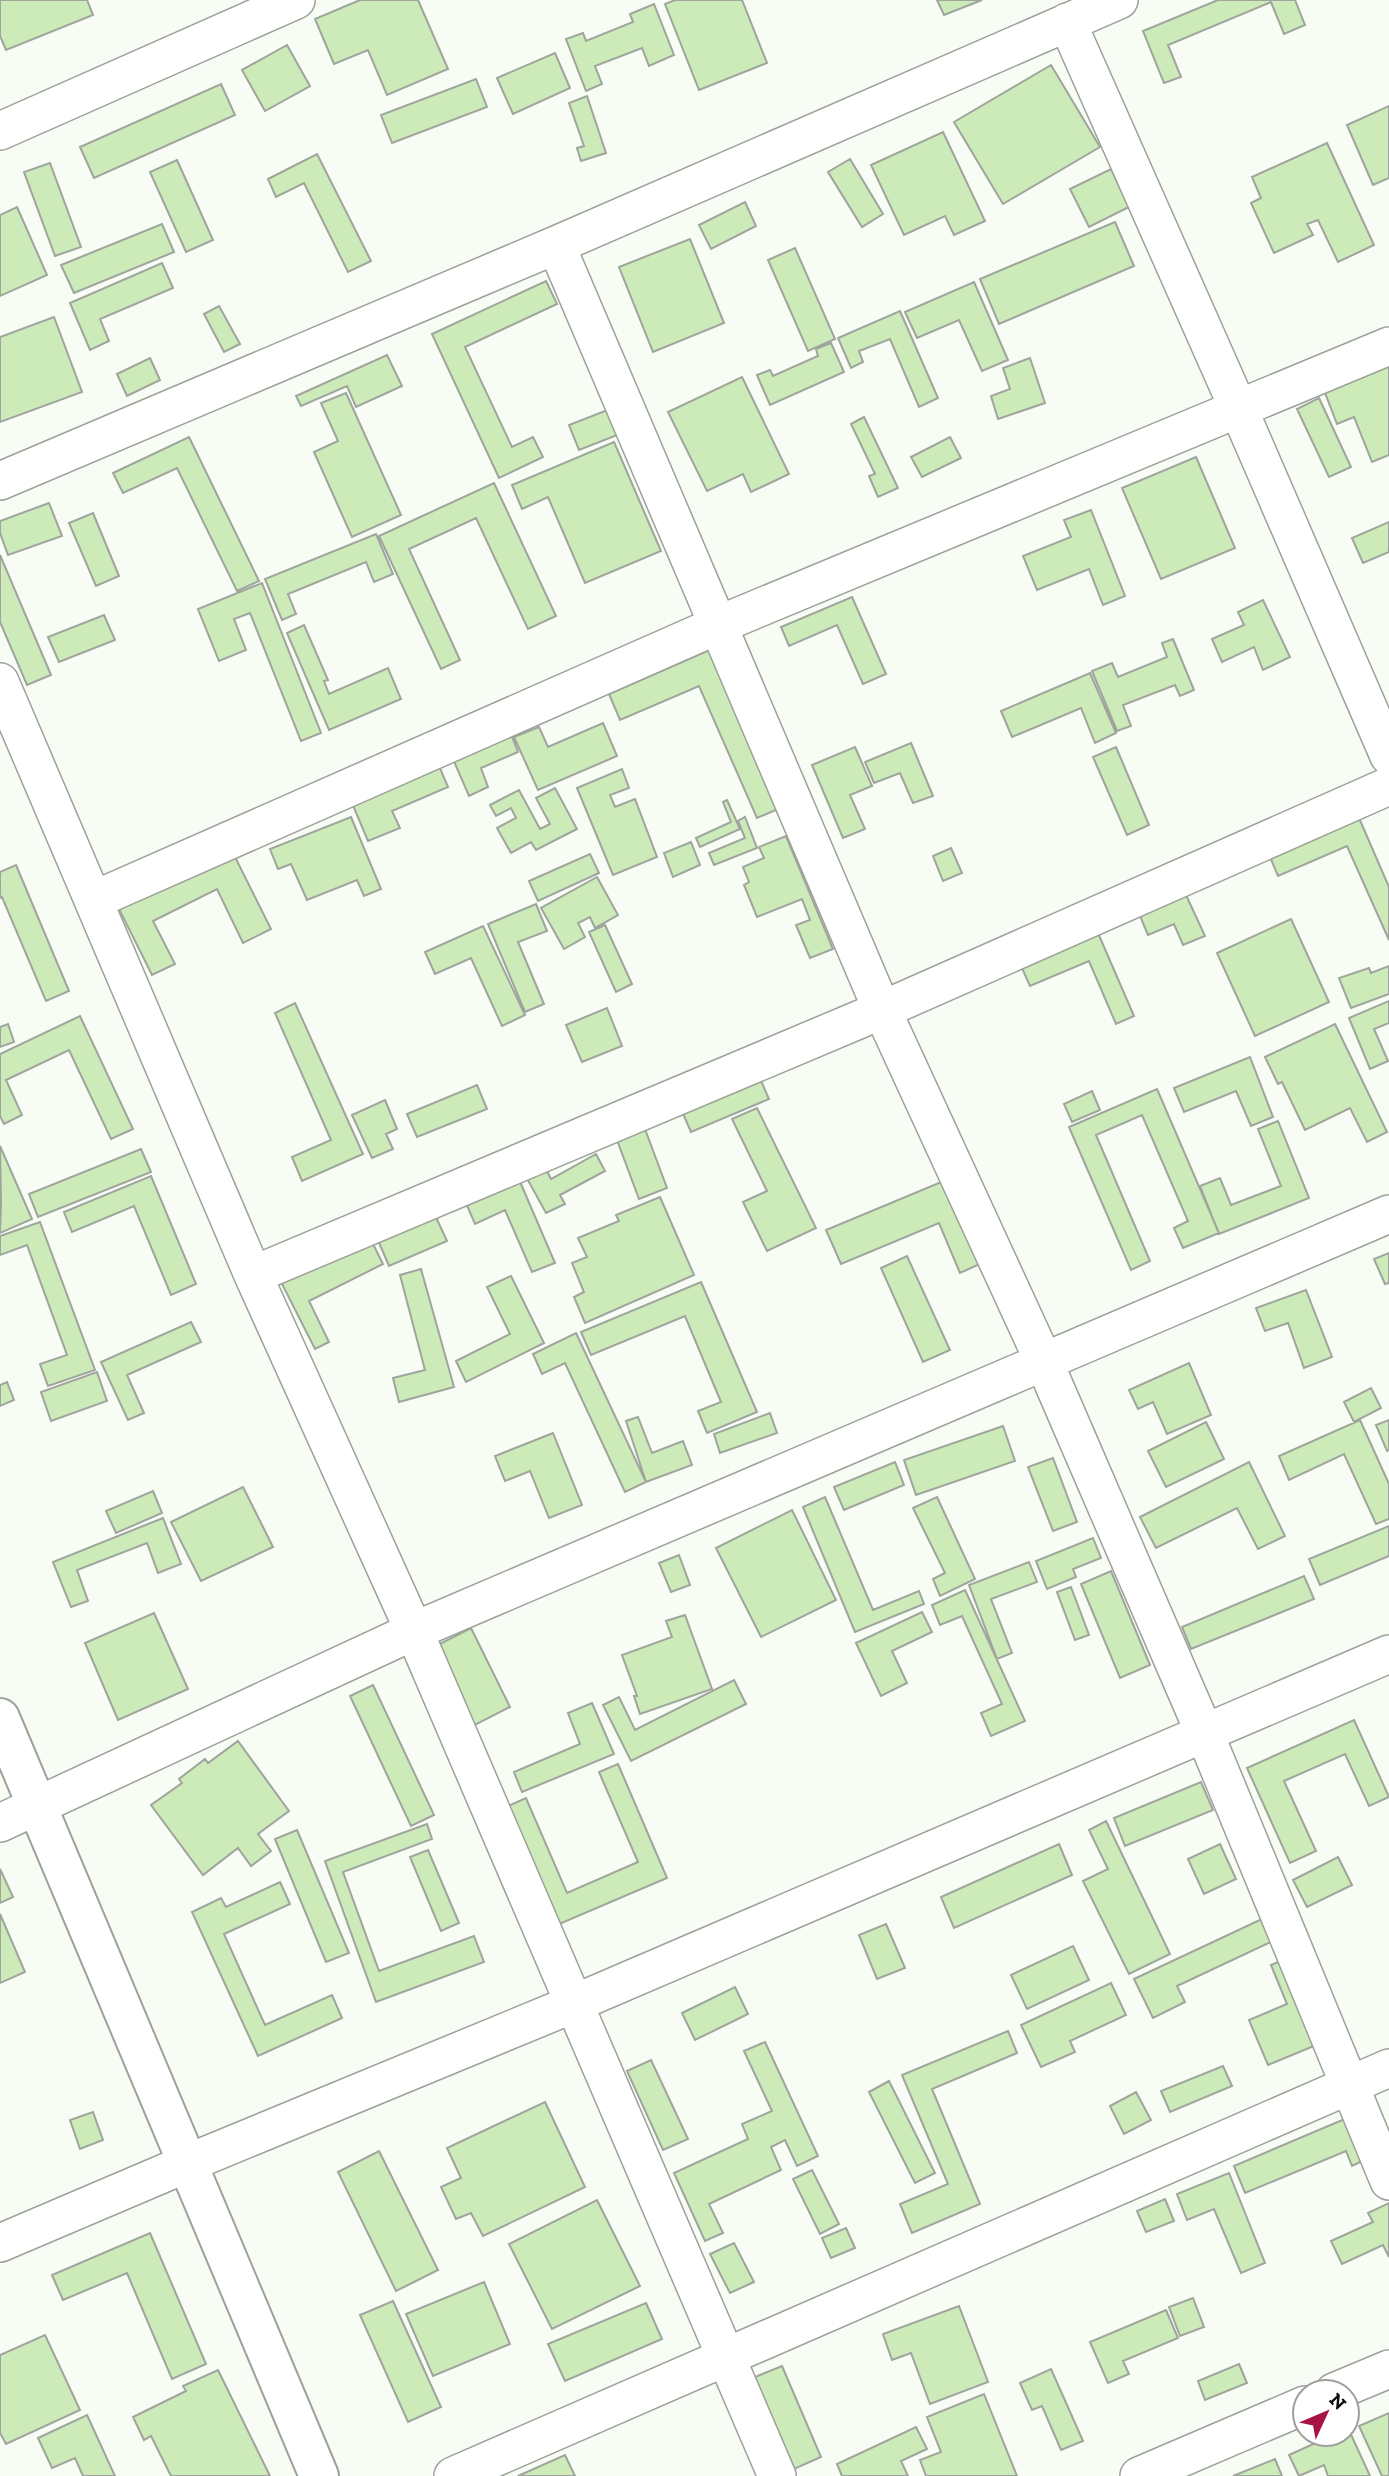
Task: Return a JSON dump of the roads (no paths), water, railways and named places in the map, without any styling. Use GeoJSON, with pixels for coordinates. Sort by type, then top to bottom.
{"type":"FeatureCollection","features":[{"type":"Feature","properties":{"kind":"main road"},"geometry":{"type":"LineString","coordinates":[[0,1718],[319,2476]]}},
{"type":"Feature","properties":{"kind":"street"},"geometry":{"type":"LineString","coordinates":[[0,131],[296,0]]}},
{"type":"Feature","properties":{"kind":"street"},"geometry":{"type":"LineString","coordinates":[[0,481],[1119,0]]}},
{"type":"Feature","properties":{"kind":"street"},"geometry":{"type":"LineString","coordinates":[[1067,22],[1389,756]]}},
{"type":"Feature","properties":{"kind":"street"},"geometry":{"type":"LineString","coordinates":[[556,244],[883,1010],[1044,1362],[1205,1732],[1389,2181]]}},
{"type":"Feature","properties":{"kind":"street"},"geometry":{"type":"LineString","coordinates":[[94,900],[718,625],[1389,346]]}},
{"type":"Feature","properties":{"kind":"street"},"geometry":{"type":"LineString","coordinates":[[0,682],[253,1275],[414,1631],[777,2476]]}},
{"type":"Feature","properties":{"kind":"street"},"geometry":{"type":"LineString","coordinates":[[253,1275],[883,1010],[1389,786]]}},
{"type":"Feature","properties":{"kind":"street"},"geometry":{"type":"LineString","coordinates":[[0,1823],[414,1631],[1389,1214]]}},
{"type":"Feature","properties":{"kind":"street"},"geometry":{"type":"LineString","coordinates":[[0,2243],[573,2004],[1389,1654]]}},
{"type":"Feature","properties":{"kind":"street"},"geometry":{"type":"LineString","coordinates":[[453,2476],[1389,2068]]}},
{"type":"Feature","properties":{"kind":"street"},"geometry":{"type":"LineString","coordinates":[[1361,2381],[1389,2369]]}},
{"type":"Feature","properties":{"kind":"street"},"geometry":{"type":"LineString","coordinates":[[1139,2476],[1291,2411]]}}]}
